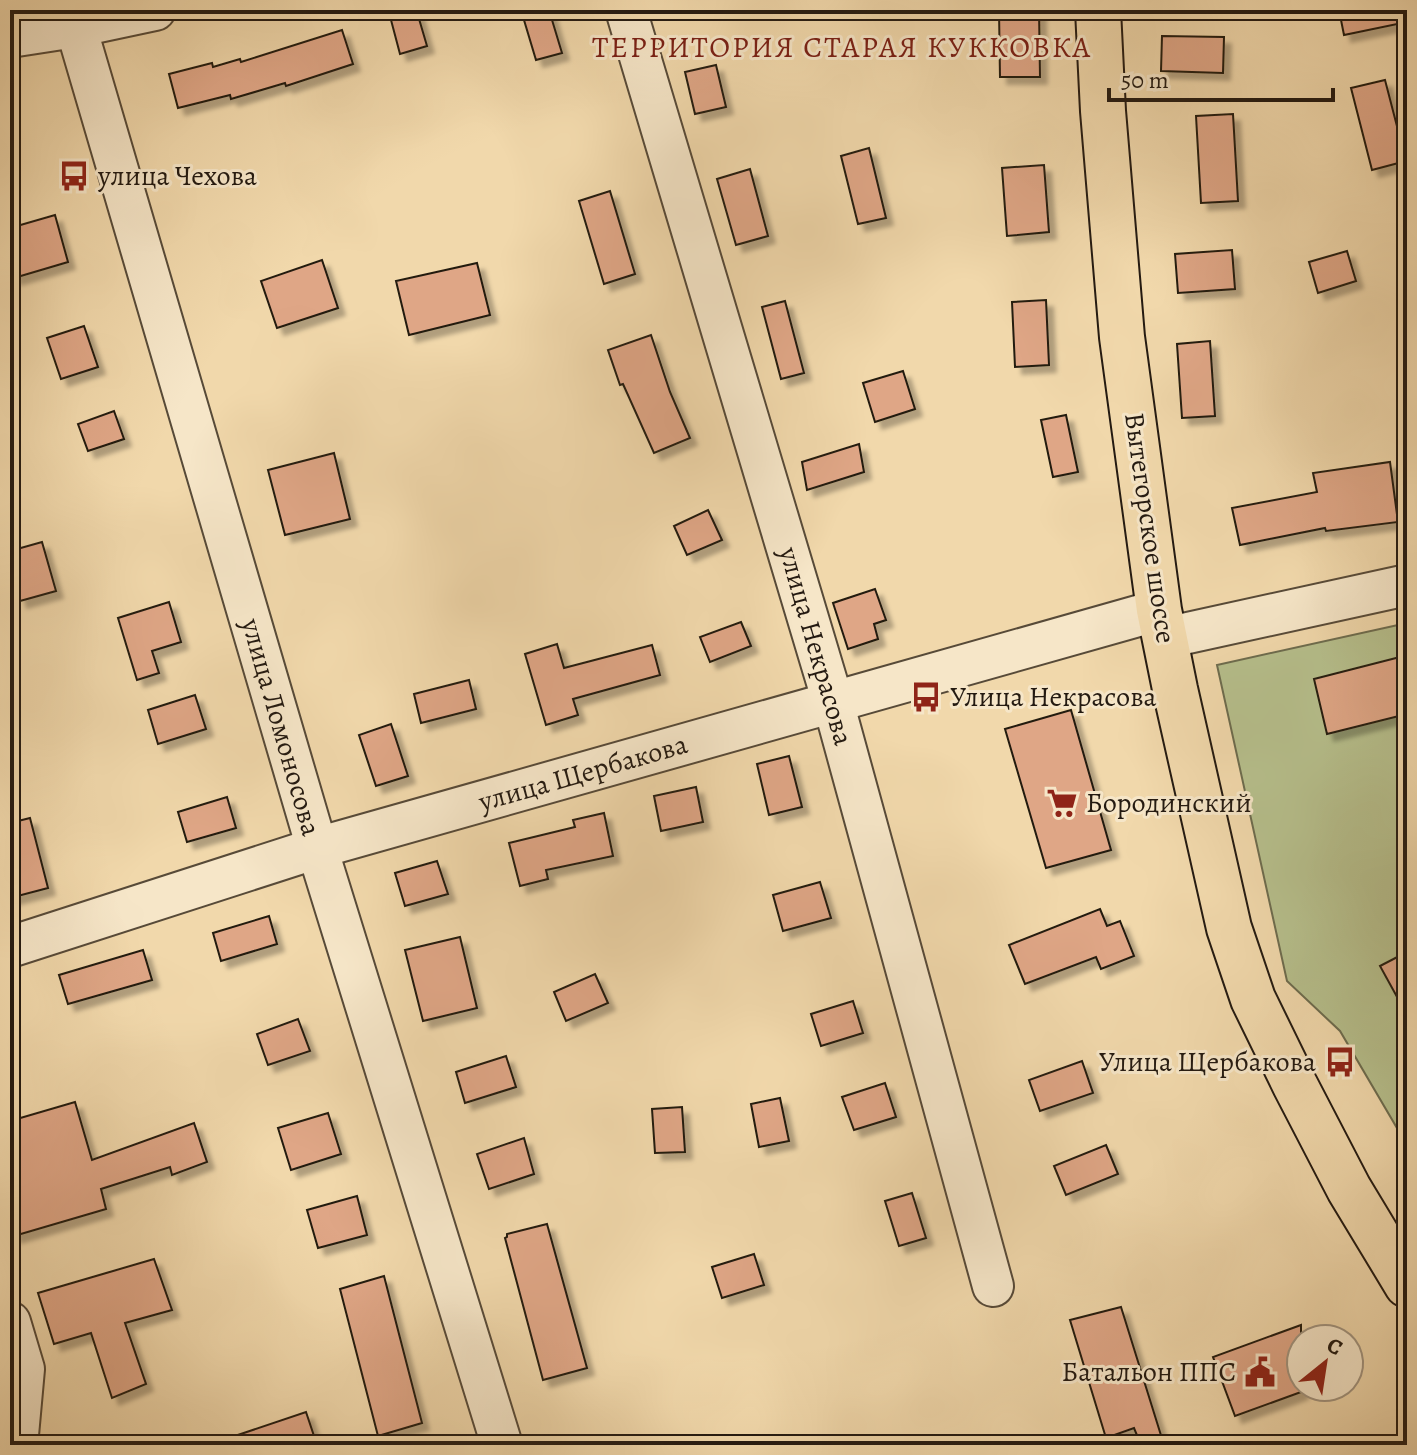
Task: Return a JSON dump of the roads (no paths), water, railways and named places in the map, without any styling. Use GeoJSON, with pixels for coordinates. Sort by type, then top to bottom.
{"type":"FeatureCollection","features":[{"type":"Feature","properties":{"kind":"main road","name":"Вытегорское шоссе"},"geometry":{"type":"LineString","coordinates":[[1098,10],[1103,111],[1122,337],[1162,624],[1229,928],[1253,999],[1295,1085],[1349,1189],[1407,1285]]}},
{"type":"Feature","properties":{"kind":"street"},"geometry":{"type":"LineString","coordinates":[[10,37],[73,18],[155,10]]}},
{"type":"Feature","properties":{"kind":"street","name":"улица Некрасова"},"geometry":{"type":"LineString","coordinates":[[626,10],[833,702],[993,1286]]}},
{"type":"Feature","properties":{"kind":"street","name":"улица Ломоносова"},"geometry":{"type":"LineString","coordinates":[[73,18],[317,848],[501,1442]]}},
{"type":"Feature","properties":{"kind":"street","name":"улица Щербакова"},"geometry":{"type":"LineString","coordinates":[[10,947],[317,848],[833,702],[1162,624],[1407,585]]}},
{"type":"Feature","properties":{"kind":"street"},"geometry":{"type":"LineString","coordinates":[[10,1322],[24,1369],[19,1445]]}},
{"type":"Feature","properties":{"kind":"place","name":"улица Чехова"},"geometry":{"type":"Point","coordinates":[74,176]}},
{"type":"Feature","properties":{"kind":"place","name":"Улица Некрасова"},"geometry":{"type":"Point","coordinates":[926,697]}},
{"type":"Feature","properties":{"kind":"place","name":"Бородинский"},"geometry":{"type":"Point","coordinates":[1062,803]}},
{"type":"Feature","properties":{"kind":"place","name":"Улица Щербакова"},"geometry":{"type":"Point","coordinates":[1340,1062]}},
{"type":"Feature","properties":{"kind":"place","name":"Батальон ППС"},"geometry":{"type":"Point","coordinates":[1260,1372]}},
{"type":"Feature","properties":{"kind":"district","name":"ТЕРРИТОРИЯ СТАРАЯ КУККОВКА"},"geometry":{"type":"Point","coordinates":[842,47]}}]}
